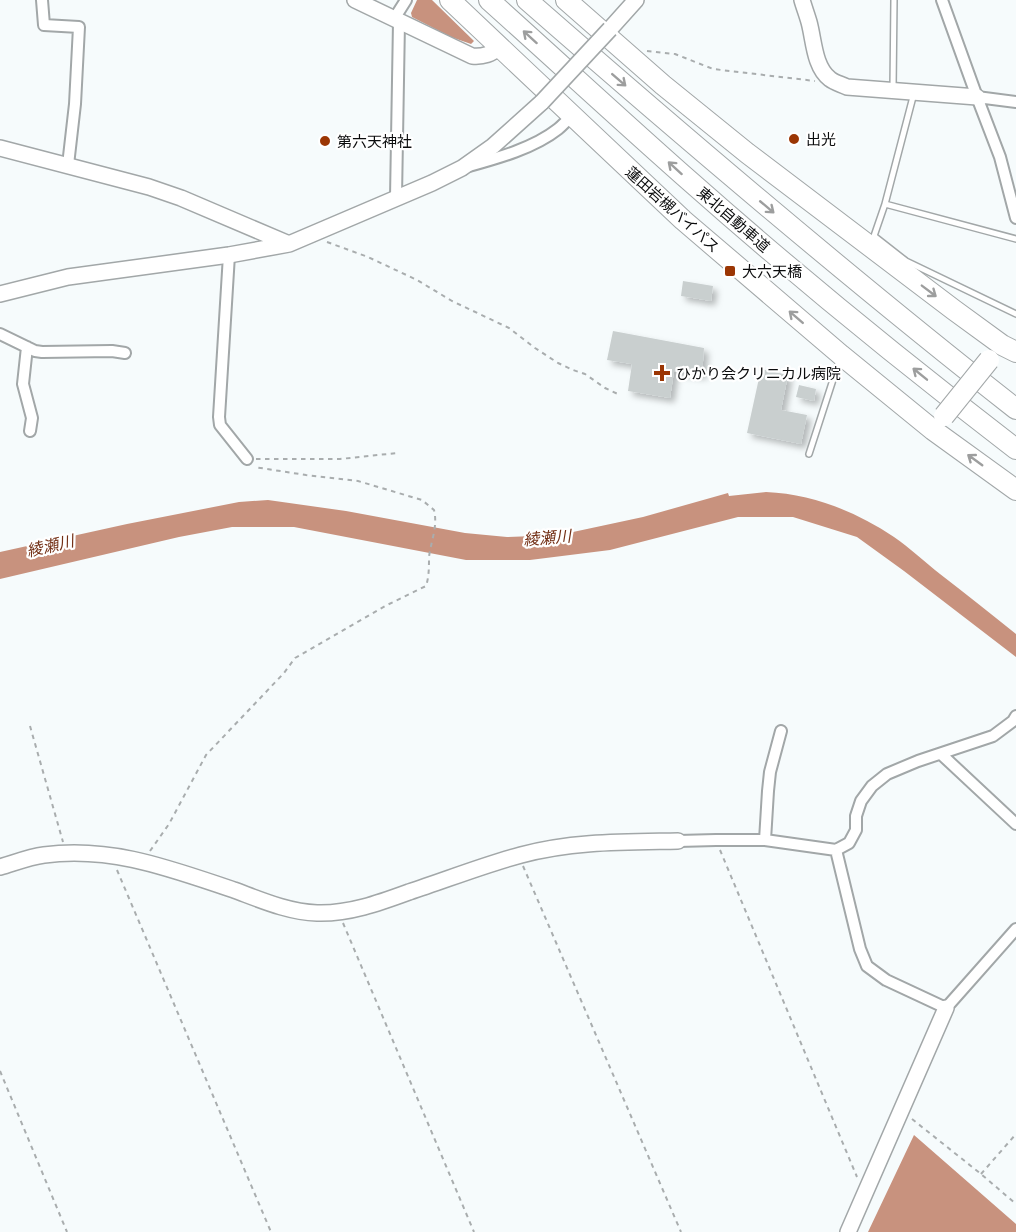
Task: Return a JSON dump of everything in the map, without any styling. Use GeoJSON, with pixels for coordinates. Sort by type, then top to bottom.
{"type":"FeatureCollection","features":[{"type":"Feature","properties":{"kind":"highway","name":"蓮田岩槻バイパス"},"geometry":{"type":"LineString","coordinates":[[450,0],[683,220],[841,355],[938,423],[1016,490]]}},
{"type":"Feature","properties":{"kind":"highway","name":"東北自動車道"},"geometry":{"type":"LineString","coordinates":[[489,0],[692,184],[906,363],[1016,449]]}},
{"type":"Feature","properties":{"kind":"highway","name":"東北自動車道"},"geometry":{"type":"LineString","coordinates":[[527,0],[812,245],[1016,409]]}},
{"type":"Feature","properties":{"kind":"highway"},"geometry":{"type":"LineString","coordinates":[[566,0],[663,85],[747,153],[944,303],[1011,344],[989,360],[938,423]]}},
{"type":"Feature","properties":{"kind":"street"},"geometry":{"type":"LineString","coordinates":[[42,0],[44,26],[79,27],[75,104],[68,165]]}},
{"type":"Feature","properties":{"kind":"street"},"geometry":{"type":"LineString","coordinates":[[356,0],[472,56],[481,57],[501,47]]}},
{"type":"Feature","properties":{"kind":"street"},"geometry":{"type":"LineString","coordinates":[[396,197],[397,20],[406,0]]}},
{"type":"Feature","properties":{"kind":"street"},"geometry":{"type":"LineString","coordinates":[[0,294],[68,277],[229,255],[289,244],[432,183],[462,168],[493,146],[542,102],[636,0]]}},
{"type":"Feature","properties":{"kind":"street"},"geometry":{"type":"LineString","coordinates":[[802,0],[823,71],[829,78],[847,87],[1016,102]]}},
{"type":"Feature","properties":{"kind":"street"},"geometry":{"type":"LineString","coordinates":[[942,0],[1000,157],[1016,218]]}},
{"type":"Feature","properties":{"kind":"street"},"geometry":{"type":"LineString","coordinates":[[462,168],[529,146],[558,130],[572,116]]}},
{"type":"Feature","properties":{"kind":"street"},"geometry":{"type":"LineString","coordinates":[[0,148],[149,187],[181,198],[289,244]]}},
{"type":"Feature","properties":{"kind":"street"},"geometry":{"type":"LineString","coordinates":[[229,255],[219,417],[220,425],[247,459]]}},
{"type":"Feature","properties":{"kind":"street"},"geometry":{"type":"LineString","coordinates":[[0,334],[42,352],[112,351],[125,353]]}},
{"type":"Feature","properties":{"kind":"street"},"geometry":{"type":"LineString","coordinates":[[27,347],[23,384],[32,418],[30,431]]}},
{"type":"Feature","properties":{"kind":"street"},"geometry":{"type":"LineString","coordinates":[[0,867],[42,855],[84,853],[111,856],[172,869],[287,909],[315,913],[362,908],[519,855],[584,843],[765,840],[836,850],[849,843],[856,830],[856,816],[861,801],[872,786],[887,774],[993,736],[1013,721],[1016,716]]}},
{"type":"Feature","properties":{"kind":"street"},"geometry":{"type":"LineString","coordinates":[[765,840],[769,782],[781,731]]}},
{"type":"Feature","properties":{"kind":"street"},"geometry":{"type":"LineString","coordinates":[[941,754],[1016,824]]}},
{"type":"Feature","properties":{"kind":"street"},"geometry":{"type":"LineString","coordinates":[[836,850],[860,949],[867,966],[886,980],[946,1008]]}},
{"type":"Feature","properties":{"kind":"street"},"geometry":{"type":"LineString","coordinates":[[848,1232],[946,1008],[1016,929]]}},
{"type":"Feature","properties":{"kind":"lane"},"geometry":{"type":"LineString","coordinates":[[893,90],[894,0]]}},
{"type":"Feature","properties":{"kind":"lane"},"geometry":{"type":"LineString","coordinates":[[914,92],[885,204],[874,236],[906,261],[1016,314]]}},
{"type":"Feature","properties":{"kind":"lane"},"geometry":{"type":"LineString","coordinates":[[885,204],[1016,239]]}},
{"type":"Feature","properties":{"kind":"lane"},"geometry":{"type":"LineString","coordinates":[[809,454],[841,355]]}},
{"type":"Feature","properties":{"kind":"path"},"geometry":{"type":"LineString","coordinates":[[641,50],[675,54],[713,69],[816,81]]}},
{"type":"Feature","properties":{"kind":"path"},"geometry":{"type":"LineString","coordinates":[[307,237],[340,246],[417,280],[452,301],[509,328],[558,363],[585,374],[620,395]]}},
{"type":"Feature","properties":{"kind":"path"},"geometry":{"type":"LineString","coordinates":[[247,459],[340,459],[397,453]]}},
{"type":"Feature","properties":{"kind":"path"},"geometry":{"type":"LineString","coordinates":[[143,861],[169,824],[206,755],[284,673],[295,658],[385,606],[426,586],[428,580],[429,557],[436,520],[434,510],[422,500],[358,481],[254,468],[247,459]]}},
{"type":"Feature","properties":{"kind":"path"},"geometry":{"type":"LineString","coordinates":[[30,726],[67,853]]}},
{"type":"Feature","properties":{"kind":"path"},"geometry":{"type":"LineString","coordinates":[[716,840],[857,1177]]}},
{"type":"Feature","properties":{"kind":"path"},"geometry":{"type":"LineString","coordinates":[[519,855],[681,1232]]}},
{"type":"Feature","properties":{"kind":"path"},"geometry":{"type":"LineString","coordinates":[[111,856],[271,1232]]}},
{"type":"Feature","properties":{"kind":"path"},"geometry":{"type":"LineString","coordinates":[[339,912],[474,1232]]}},
{"type":"Feature","properties":{"kind":"path"},"geometry":{"type":"LineString","coordinates":[[0,1071],[67,1232]]}},
{"type":"Feature","properties":{"kind":"path"},"geometry":{"type":"LineString","coordinates":[[902,1111],[1016,1204]]}},
{"type":"Feature","properties":{"kind":"path"},"geometry":{"type":"LineString","coordinates":[[981,1174],[1016,1134]]}},
{"type":"Feature","properties":{"kind":"water"},"geometry":{"type":"Polygon","coordinates":[[[417,0],[432,0],[474,41],[471,44],[451,37],[412,17],[411,13],[417,0]]]}},
{"type":"Feature","properties":{"kind":"water","name":"綾瀬川"},"geometry":{"type":"Polygon","coordinates":[[[766,492],[816,500],[864,519],[894,537],[1016,634],[1016,657],[857,537],[793,517],[738,517],[610,550],[530,560],[466,560],[294,527],[232,527],[179,537],[0,579],[0,552],[239,502],[268,500],[346,511],[465,533],[507,537],[559,535],[643,517],[728,493],[729,496],[766,492]]]}},
{"type":"Feature","properties":{"kind":"water"},"geometry":{"type":"Polygon","coordinates":[[[914,1135],[1016,1224],[1016,1232],[868,1232],[914,1135]]]}},
{"type":"Feature","properties":{"kind":"building"},"geometry":{"type":"Polygon","coordinates":[[[683,281],[713,286],[711,301],[681,296],[683,281]]]}},
{"type":"Feature","properties":{"kind":"building"},"geometry":{"type":"Polygon","coordinates":[[[613,331],[704,348],[702,375],[674,371],[670,398],[628,391],[632,364],[607,360],[613,331]]]}},
{"type":"Feature","properties":{"kind":"building"},"geometry":{"type":"Polygon","coordinates":[[[761,369],[788,375],[781,410],[807,415],[801,444],[747,433],[761,369]]]}},
{"type":"Feature","properties":{"kind":"building"},"geometry":{"type":"Polygon","coordinates":[[[799,385],[816,389],[814,401],[796,397],[799,385]]]}},
{"type":"Feature","properties":{"kind":"place","name":"出光"},"geometry":{"type":"Point","coordinates":[794,139]}},
{"type":"Feature","properties":{"kind":"place","name":"第六天神社"},"geometry":{"type":"Point","coordinates":[325,141]}},
{"type":"Feature","properties":{"kind":"place","name":"大六天橋"},"geometry":{"type":"Point","coordinates":[730,271]}},
{"type":"Feature","properties":{"kind":"place","name":"ひかり会クリニカル病院"},"geometry":{"type":"Point","coordinates":[662,373]}}]}
